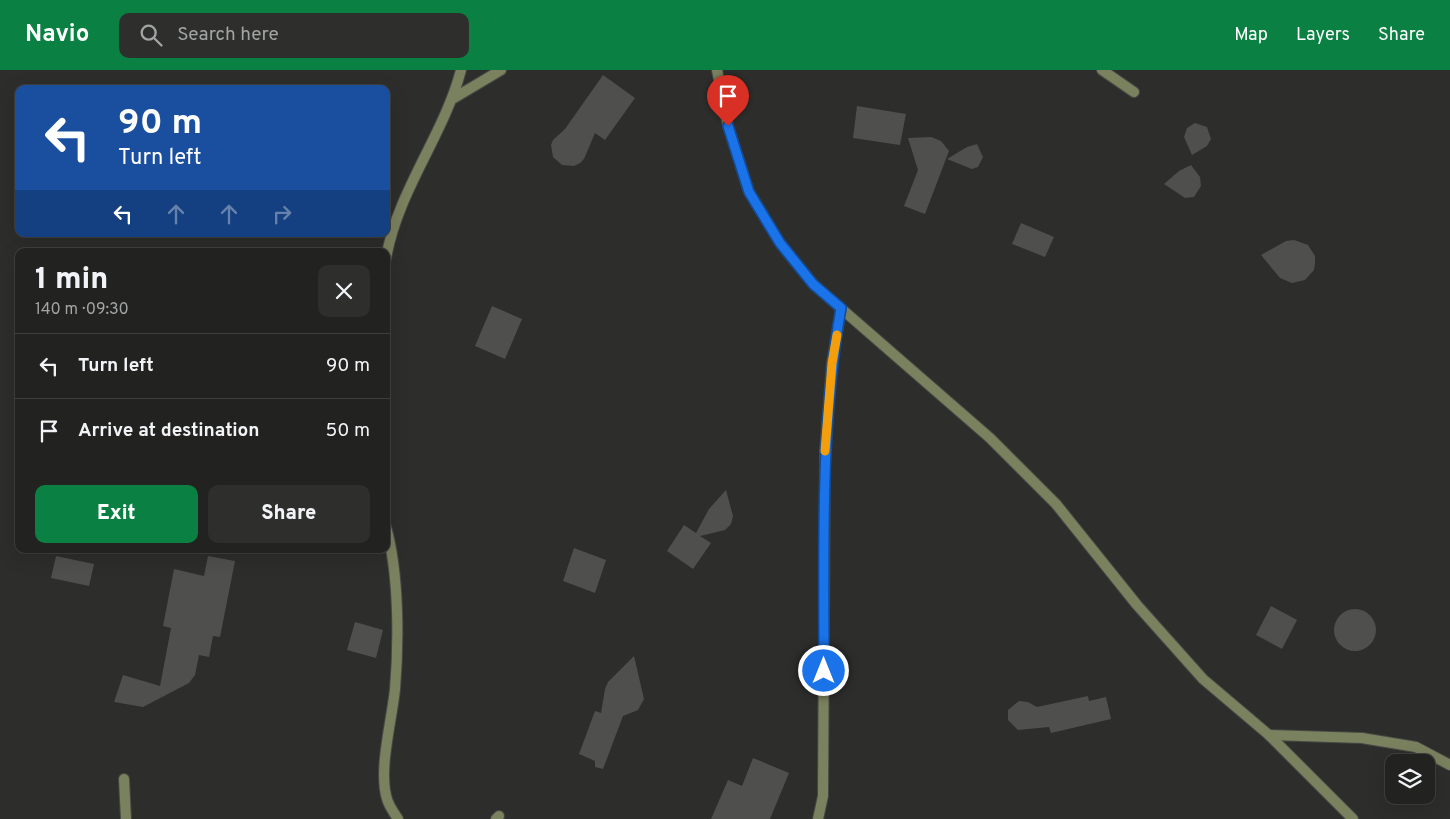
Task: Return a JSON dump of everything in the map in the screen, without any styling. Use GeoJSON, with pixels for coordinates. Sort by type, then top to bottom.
{"type":"FeatureCollection","features":[{"type":"Feature","properties":{"kind":"street"},"geometry":{"type":"LineString","coordinates":[[389,248],[408,188],[454,98],[461,70]]}},
{"type":"Feature","properties":{"kind":"street"},"geometry":{"type":"LineString","coordinates":[[454,98],[501,70]]}},
{"type":"Feature","properties":{"kind":"street"},"geometry":{"type":"LineString","coordinates":[[717,70],[728,126],[749,192],[780,243],[813,284],[990,438],[1056,504],[1137,605],[1203,679],[1269,735],[1353,819]]}},
{"type":"Feature","properties":{"kind":"street"},"geometry":{"type":"LineString","coordinates":[[1102,70],[1134,92]]}},
{"type":"Feature","properties":{"kind":"street"},"geometry":{"type":"LineString","coordinates":[[818,819],[823,796],[825,450],[832,363],[841,308]]}},
{"type":"Feature","properties":{"kind":"street"},"geometry":{"type":"LineString","coordinates":[[390,542],[397,614],[395,690],[385,761],[387,799],[398,819]]}},
{"type":"Feature","properties":{"kind":"street"},"geometry":{"type":"LineString","coordinates":[[1269,735],[1371,740],[1416,748],[1450,765]]}},
{"type":"Feature","properties":{"kind":"street"},"geometry":{"type":"LineString","coordinates":[[124,779],[126,819]]}},
{"type":"Feature","properties":{"kind":"building"},"geometry":{"type":"Polygon","coordinates":[[[603,75],[635,98],[605,140],[595,133],[584,159],[580,163],[574,166],[562,165],[553,157],[551,145],[553,140],[565,129],[603,75]]]}},
{"type":"Feature","properties":{"kind":"building"},"geometry":{"type":"Polygon","coordinates":[[[857,106],[906,114],[900,145],[853,138],[857,106]]]}},
{"type":"Feature","properties":{"kind":"building"},"geometry":{"type":"Polygon","coordinates":[[[1195,123],[1207,127],[1211,139],[1207,146],[1192,155],[1184,137],[1187,128],[1195,123]]]}},
{"type":"Feature","properties":{"kind":"building"},"geometry":{"type":"Polygon","coordinates":[[[931,137],[941,141],[949,151],[925,214],[904,206],[918,170],[908,138],[931,137]]]}},
{"type":"Feature","properties":{"kind":"building"},"geometry":{"type":"Polygon","coordinates":[[[977,144],[983,157],[978,167],[972,169],[947,159],[967,147],[977,144]]]}},
{"type":"Feature","properties":{"kind":"building"},"geometry":{"type":"Polygon","coordinates":[[[1191,165],[1200,177],[1201,186],[1194,197],[1185,198],[1164,184],[1179,171],[1191,165]]]}},
{"type":"Feature","properties":{"kind":"building"},"geometry":{"type":"Polygon","coordinates":[[[1021,223],[1054,237],[1045,257],[1012,244],[1021,223]]]}},
{"type":"Feature","properties":{"kind":"building"},"geometry":{"type":"Polygon","coordinates":[[[1294,240],[1308,245],[1315,256],[1315,263],[1314,270],[1305,280],[1292,283],[1280,278],[1261,255],[1286,241],[1294,240]]]}},
{"type":"Feature","properties":{"kind":"building"},"geometry":{"type":"Polygon","coordinates":[[[492,306],[522,319],[505,359],[475,346],[492,306]]]}},
{"type":"Feature","properties":{"kind":"building"},"geometry":{"type":"Polygon","coordinates":[[[726,490],[733,516],[731,524],[725,530],[700,536],[711,543],[693,569],[667,551],[684,525],[696,533],[709,509],[726,490]]]}},
{"type":"Feature","properties":{"kind":"building"},"geometry":{"type":"Polygon","coordinates":[[[574,548],[606,560],[595,593],[563,581],[574,548]]]}},
{"type":"Feature","properties":{"kind":"building"},"geometry":{"type":"Polygon","coordinates":[[[56,556],[94,564],[89,586],[51,578],[56,556]]]}},
{"type":"Feature","properties":{"kind":"building"},"geometry":{"type":"Polygon","coordinates":[[[208,556],[235,561],[220,637],[213,636],[209,657],[199,655],[195,675],[189,683],[143,707],[114,702],[123,675],[160,686],[171,628],[163,626],[174,569],[204,576],[208,556]]]}},
{"type":"Feature","properties":{"kind":"building"},"geometry":{"type":"Polygon","coordinates":[[[1271,606],[1297,620],[1282,649],[1256,635],[1271,606]]]}},
{"type":"Feature","properties":{"kind":"building"},"geometry":{"type":"Polygon","coordinates":[[[1355,609],[1370,615],[1376,630],[1370,645],[1355,651],[1340,645],[1334,630],[1340,615],[1355,609]]]}},
{"type":"Feature","properties":{"kind":"building"},"geometry":{"type":"Polygon","coordinates":[[[355,622],[383,630],[376,658],[347,650],[355,622]]]}},
{"type":"Feature","properties":{"kind":"building"},"geometry":{"type":"Polygon","coordinates":[[[634,656],[644,699],[638,710],[623,716],[603,769],[595,767],[595,761],[579,754],[595,711],[601,713],[608,682],[634,656]]]}},
{"type":"Feature","properties":{"kind":"building"},"geometry":{"type":"Polygon","coordinates":[[[1088,696],[1089,701],[1106,697],[1111,719],[1051,733],[1049,727],[1018,730],[1008,720],[1008,710],[1019,701],[1028,702],[1037,707],[1088,696]]]}},
{"type":"Feature","properties":{"kind":"building"},"geometry":{"type":"Polygon","coordinates":[[[753,758],[789,773],[770,819],[711,819],[728,780],[742,786],[753,758]]]}},
{"type":"Feature","properties":{"kind":"slow traffic"},"geometry":{"type":"LineString","coordinates":[[825,451],[832,363],[837,335]]}},
{"type":"Feature","properties":{"kind":"route"},"geometry":{"type":"LineString","coordinates":[[728,126],[749,192],[780,243],[813,284],[841,308],[832,363],[825,450],[824,671]]}}]}
